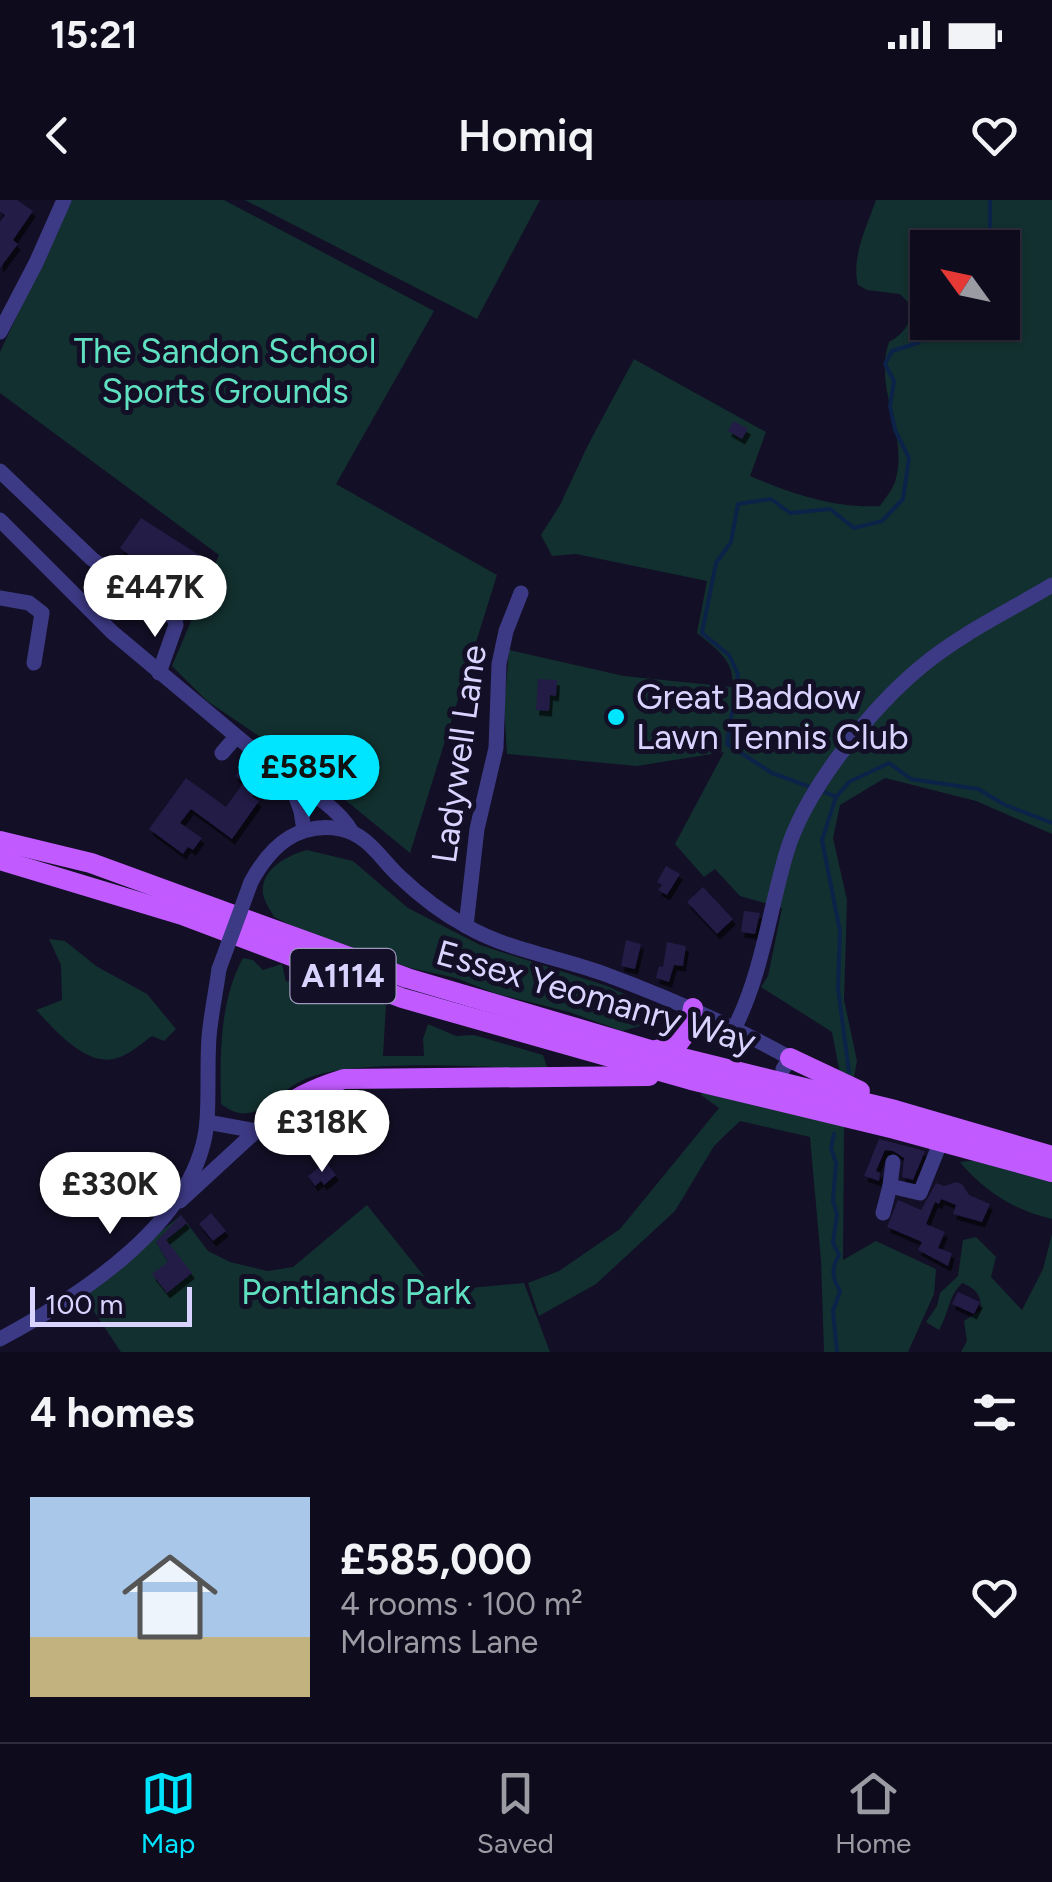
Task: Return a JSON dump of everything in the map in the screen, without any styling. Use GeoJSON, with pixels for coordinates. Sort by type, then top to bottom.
{"type":"FeatureCollection","features":[{"type":"Feature","properties":{"kind":"main road","name":"Essex Yeomanry Way"},"geometry":{"type":"LineString","coordinates":[[0,841],[91,863],[407,978],[654,1051],[894,1110]]}},
{"type":"Feature","properties":{"kind":"main road","name":"Essex Yeomanry Way"},"geometry":{"type":"LineString","coordinates":[[0,860],[182,915],[402,998],[691,1080]]}},
{"type":"Feature","properties":{"kind":"main road"},"geometry":{"type":"LineString","coordinates":[[654,1051],[678,1045],[689,1028],[693,1008]]}},
{"type":"Feature","properties":{"kind":"main road"},"geometry":{"type":"LineString","coordinates":[[786,1063],[894,1110]]}},
{"type":"Feature","properties":{"kind":"main road"},"geometry":{"type":"LineString","coordinates":[[262,1126],[288,1102],[309,1090],[344,1079],[630,1075],[691,1080]]}},
{"type":"Feature","properties":{"kind":"main road","name":"A1114"},"geometry":{"type":"LineString","coordinates":[[691,1080],[942,1140],[1052,1172]]}},
{"type":"Feature","properties":{"kind":"main road","name":"A1114"},"geometry":{"type":"LineString","coordinates":[[894,1110],[1052,1156]]}},
{"type":"Feature","properties":{"kind":"street"},"geometry":{"type":"LineString","coordinates":[[0,331],[64,200]]}},
{"type":"Feature","properties":{"kind":"street"},"geometry":{"type":"LineString","coordinates":[[0,471],[92,559],[175,619],[159,673]]}},
{"type":"Feature","properties":{"kind":"street"},"geometry":{"type":"LineString","coordinates":[[0,520],[112,632],[235,738],[345,820],[352,832],[427,900],[466,926],[500,942],[601,973],[735,1027],[786,1063]]}},
{"type":"Feature","properties":{"kind":"street"},"geometry":{"type":"LineString","coordinates":[[735,1027],[758,974],[789,846],[818,789],[850,742],[923,664],[1052,585]]}},
{"type":"Feature","properties":{"kind":"street","name":"Ladywell Lane"},"geometry":{"type":"LineString","coordinates":[[466,926],[478,829],[496,748],[499,664],[520,593]]}},
{"type":"Feature","properties":{"kind":"street"},"geometry":{"type":"LineString","coordinates":[[6,598],[34,605],[43,616],[34,663]]}},
{"type":"Feature","properties":{"kind":"street"},"geometry":{"type":"LineString","coordinates":[[222,753],[235,738]]}},
{"type":"Feature","properties":{"kind":"street"},"geometry":{"type":"LineString","coordinates":[[290,781],[304,830]]}},
{"type":"Feature","properties":{"kind":"street"},"geometry":{"type":"LineString","coordinates":[[177,1204],[197,1159],[207,1122],[210,1033],[219,969],[251,882],[274,847],[304,830],[322,827],[352,832]]}},
{"type":"Feature","properties":{"kind":"street"},"geometry":{"type":"LineString","coordinates":[[207,1122],[262,1126]]}},
{"type":"Feature","properties":{"kind":"street"},"geometry":{"type":"LineString","coordinates":[[0,1339],[70,1298],[136,1244],[262,1126]]}},
{"type":"Feature","properties":{"kind":"street"},"geometry":{"type":"LineString","coordinates":[[890,1186],[915,1194],[923,1192],[942,1140]]}},
{"type":"Feature","properties":{"kind":"street"},"geometry":{"type":"LineString","coordinates":[[883,1213],[894,1162]]}},
{"type":"Feature","properties":{"kind":"green space","name":"The Sandon School Sports Grounds"},"geometry":{"type":"Polygon","coordinates":[[[71,200],[224,200],[434,311],[336,484],[497,575],[410,853],[305,767],[207,701],[172,666],[219,555],[0,393],[0,352],[71,200]]]}},
{"type":"Feature","properties":{"kind":"green space"},"geometry":{"type":"Polygon","coordinates":[[[245,200],[540,200],[477,319],[245,200]]]}},
{"type":"Feature","properties":{"kind":"green space"},"geometry":{"type":"Polygon","coordinates":[[[876,200],[1052,200],[1052,834],[976,801],[885,778],[840,805],[833,838],[847,900],[844,1000],[857,1061],[844,1130],[843,1260],[876,1241],[936,1269],[934,1294],[908,1352],[824,1352],[810,1137],[740,1121],[714,1146],[675,1211],[596,1284],[539,1316],[528,1283],[559,1271],[620,1229],[719,1108],[701,1095],[703,1089],[841,1079],[832,1032],[761,987],[768,976],[782,908],[740,896],[715,869],[704,877],[675,844],[724,752],[637,766],[507,754],[504,707],[509,650],[624,676],[732,687],[727,662],[697,633],[707,581],[576,554],[552,556],[541,535],[634,359],[766,432],[750,476],[814,498],[880,506],[894,485],[898,461],[885,376],[889,342],[906,328],[910,319],[910,340],[1020,340],[1020,230],[910,230],[910,304],[900,294],[867,290],[858,285],[858,253],[876,200]]]}},
{"type":"Feature","properties":{"kind":"green space"},"geometry":{"type":"Polygon","coordinates":[[[307,850],[353,861],[408,908],[480,945],[607,986],[644,1003],[655,1022],[622,1031],[315,937],[274,917],[263,894],[266,877],[284,860],[307,850]]]}},
{"type":"Feature","properties":{"kind":"green space"},"geometry":{"type":"Polygon","coordinates":[[[49,939],[65,941],[96,966],[147,994],[176,1029],[164,1041],[152,1036],[131,1052],[106,1060],[94,1058],[72,1045],[36,1010],[62,1000],[61,965],[49,939]]]}},
{"type":"Feature","properties":{"kind":"green space"},"geometry":{"type":"Polygon","coordinates":[[[243,958],[253,960],[263,970],[282,964],[286,982],[304,975],[386,1005],[383,1056],[424,1056],[423,1039],[428,1024],[456,1036],[474,1035],[543,1055],[548,1070],[421,1065],[352,1069],[301,1081],[253,1112],[233,1111],[221,1104],[221,1048],[229,992],[243,958]]]}},
{"type":"Feature","properties":{"kind":"green space"},"geometry":{"type":"Polygon","coordinates":[[[977,1160],[1052,1178],[1052,1219],[1001,1198],[960,1162],[977,1160]]]}},
{"type":"Feature","properties":{"kind":"green space","name":"Pontlands Park"},"geometry":{"type":"Polygon","coordinates":[[[367,1205],[436,1291],[524,1283],[550,1352],[121,1352],[83,1295],[181,1215],[208,1251],[230,1262],[268,1271],[293,1267],[367,1205]]]}},
{"type":"Feature","properties":{"kind":"green space"},"geometry":{"type":"Polygon","coordinates":[[[1052,1234],[1052,1352],[961,1352],[967,1341],[964,1321],[981,1310],[977,1293],[962,1283],[939,1330],[926,1322],[940,1293],[958,1276],[963,1240],[976,1237],[996,1257],[991,1277],[1022,1310],[1043,1269],[1052,1234]]]}},
{"type":"Feature","properties":{"kind":"building"},"geometry":{"type":"Polygon","coordinates":[[[0,200],[17,200],[33,211],[13,240],[18,244],[0,268],[0,222],[5,215],[0,212],[0,200]]]}},
{"type":"Feature","properties":{"kind":"building"},"geometry":{"type":"Polygon","coordinates":[[[734,421],[748,429],[742,439],[728,431],[734,421]]]}},
{"type":"Feature","properties":{"kind":"building"},"geometry":{"type":"Polygon","coordinates":[[[141,518],[210,562],[185,598],[120,548],[141,518]]]}},
{"type":"Feature","properties":{"kind":"building"},"geometry":{"type":"Polygon","coordinates":[[[538,679],[557,680],[556,696],[550,695],[549,711],[536,710],[538,679]]]}},
{"type":"Feature","properties":{"kind":"building"},"geometry":{"type":"Polygon","coordinates":[[[240,769],[254,778],[248,785],[256,791],[252,796],[259,801],[232,839],[191,809],[180,823],[202,838],[193,850],[188,847],[183,854],[149,829],[186,778],[226,807],[244,782],[235,776],[240,769]]]}},
{"type":"Feature","properties":{"kind":"building"},"geometry":{"type":"Polygon","coordinates":[[[666,866],[680,874],[667,895],[658,890],[662,885],[657,882],[666,866]]]}},
{"type":"Feature","properties":{"kind":"building"},"geometry":{"type":"Polygon","coordinates":[[[703,887],[733,919],[717,934],[687,902],[703,887]]]}},
{"type":"Feature","properties":{"kind":"building"},"geometry":{"type":"Polygon","coordinates":[[[744,911],[760,913],[755,934],[741,932],[744,911]]]}},
{"type":"Feature","properties":{"kind":"building"},"geometry":{"type":"Polygon","coordinates":[[[626,940],[641,944],[635,969],[621,966],[626,940]]]}},
{"type":"Feature","properties":{"kind":"building"},"geometry":{"type":"Polygon","coordinates":[[[667,942],[686,946],[683,966],[674,965],[669,982],[656,978],[659,966],[663,967],[667,942]]]}},
{"type":"Feature","properties":{"kind":"building"},"geometry":{"type":"Polygon","coordinates":[[[879,1139],[925,1151],[913,1180],[902,1177],[904,1158],[885,1150],[876,1171],[880,1173],[879,1181],[864,1176],[879,1139]]]}},
{"type":"Feature","properties":{"kind":"building"},"geometry":{"type":"Polygon","coordinates":[[[326,1162],[336,1175],[324,1185],[321,1181],[315,1186],[308,1176],[326,1162]]]}},
{"type":"Feature","properties":{"kind":"building"},"geometry":{"type":"Polygon","coordinates":[[[956,1182],[969,1195],[990,1204],[982,1222],[953,1214],[956,1205],[941,1199],[939,1204],[935,1202],[926,1224],[945,1232],[938,1248],[952,1253],[948,1266],[918,1250],[922,1242],[887,1227],[898,1200],[921,1210],[936,1183],[944,1186],[956,1182]]]}},
{"type":"Feature","properties":{"kind":"building"},"geometry":{"type":"Polygon","coordinates":[[[211,1213],[226,1231],[213,1241],[199,1224],[211,1213]]]}},
{"type":"Feature","properties":{"kind":"building"},"geometry":{"type":"Polygon","coordinates":[[[181,1215],[187,1223],[166,1240],[192,1273],[167,1293],[152,1274],[168,1262],[156,1242],[181,1215]]]}},
{"type":"Feature","properties":{"kind":"building"},"geometry":{"type":"Polygon","coordinates":[[[958,1292],[980,1302],[974,1314],[952,1304],[958,1292]]]}},
{"type":"Feature","properties":{"kind":"waterway"},"geometry":{"type":"LineString","coordinates":[[990,200],[990,230]]}},
{"type":"Feature","properties":{"kind":"waterway"},"geometry":{"type":"LineString","coordinates":[[813,788],[772,773],[727,744],[738,674],[729,655],[702,633],[716,563],[731,542],[738,504],[771,499],[790,513],[830,509],[854,528],[882,521],[903,499],[909,458],[895,430],[890,406],[894,381],[885,364],[892,351],[919,340]]}},
{"type":"Feature","properties":{"kind":"waterway"},"geometry":{"type":"LineString","coordinates":[[822,791],[836,797],[849,782],[889,763],[911,779],[978,789],[1005,805],[1052,823]]}},
{"type":"Feature","properties":{"kind":"waterway"},"geometry":{"type":"LineString","coordinates":[[836,797],[822,840],[840,931],[838,988],[849,1072]]}},
{"type":"Feature","properties":{"kind":"waterway"},"geometry":{"type":"LineString","coordinates":[[834,1134],[831,1148],[836,1163],[833,1201],[837,1214],[833,1243],[839,1255],[834,1273],[840,1291],[833,1311],[837,1352]]}},
{"type":"Feature","properties":{"kind":"place","name":"Great Baddow Lawn Tennis Club"},"geometry":{"type":"Point","coordinates":[616,717]}}]}
